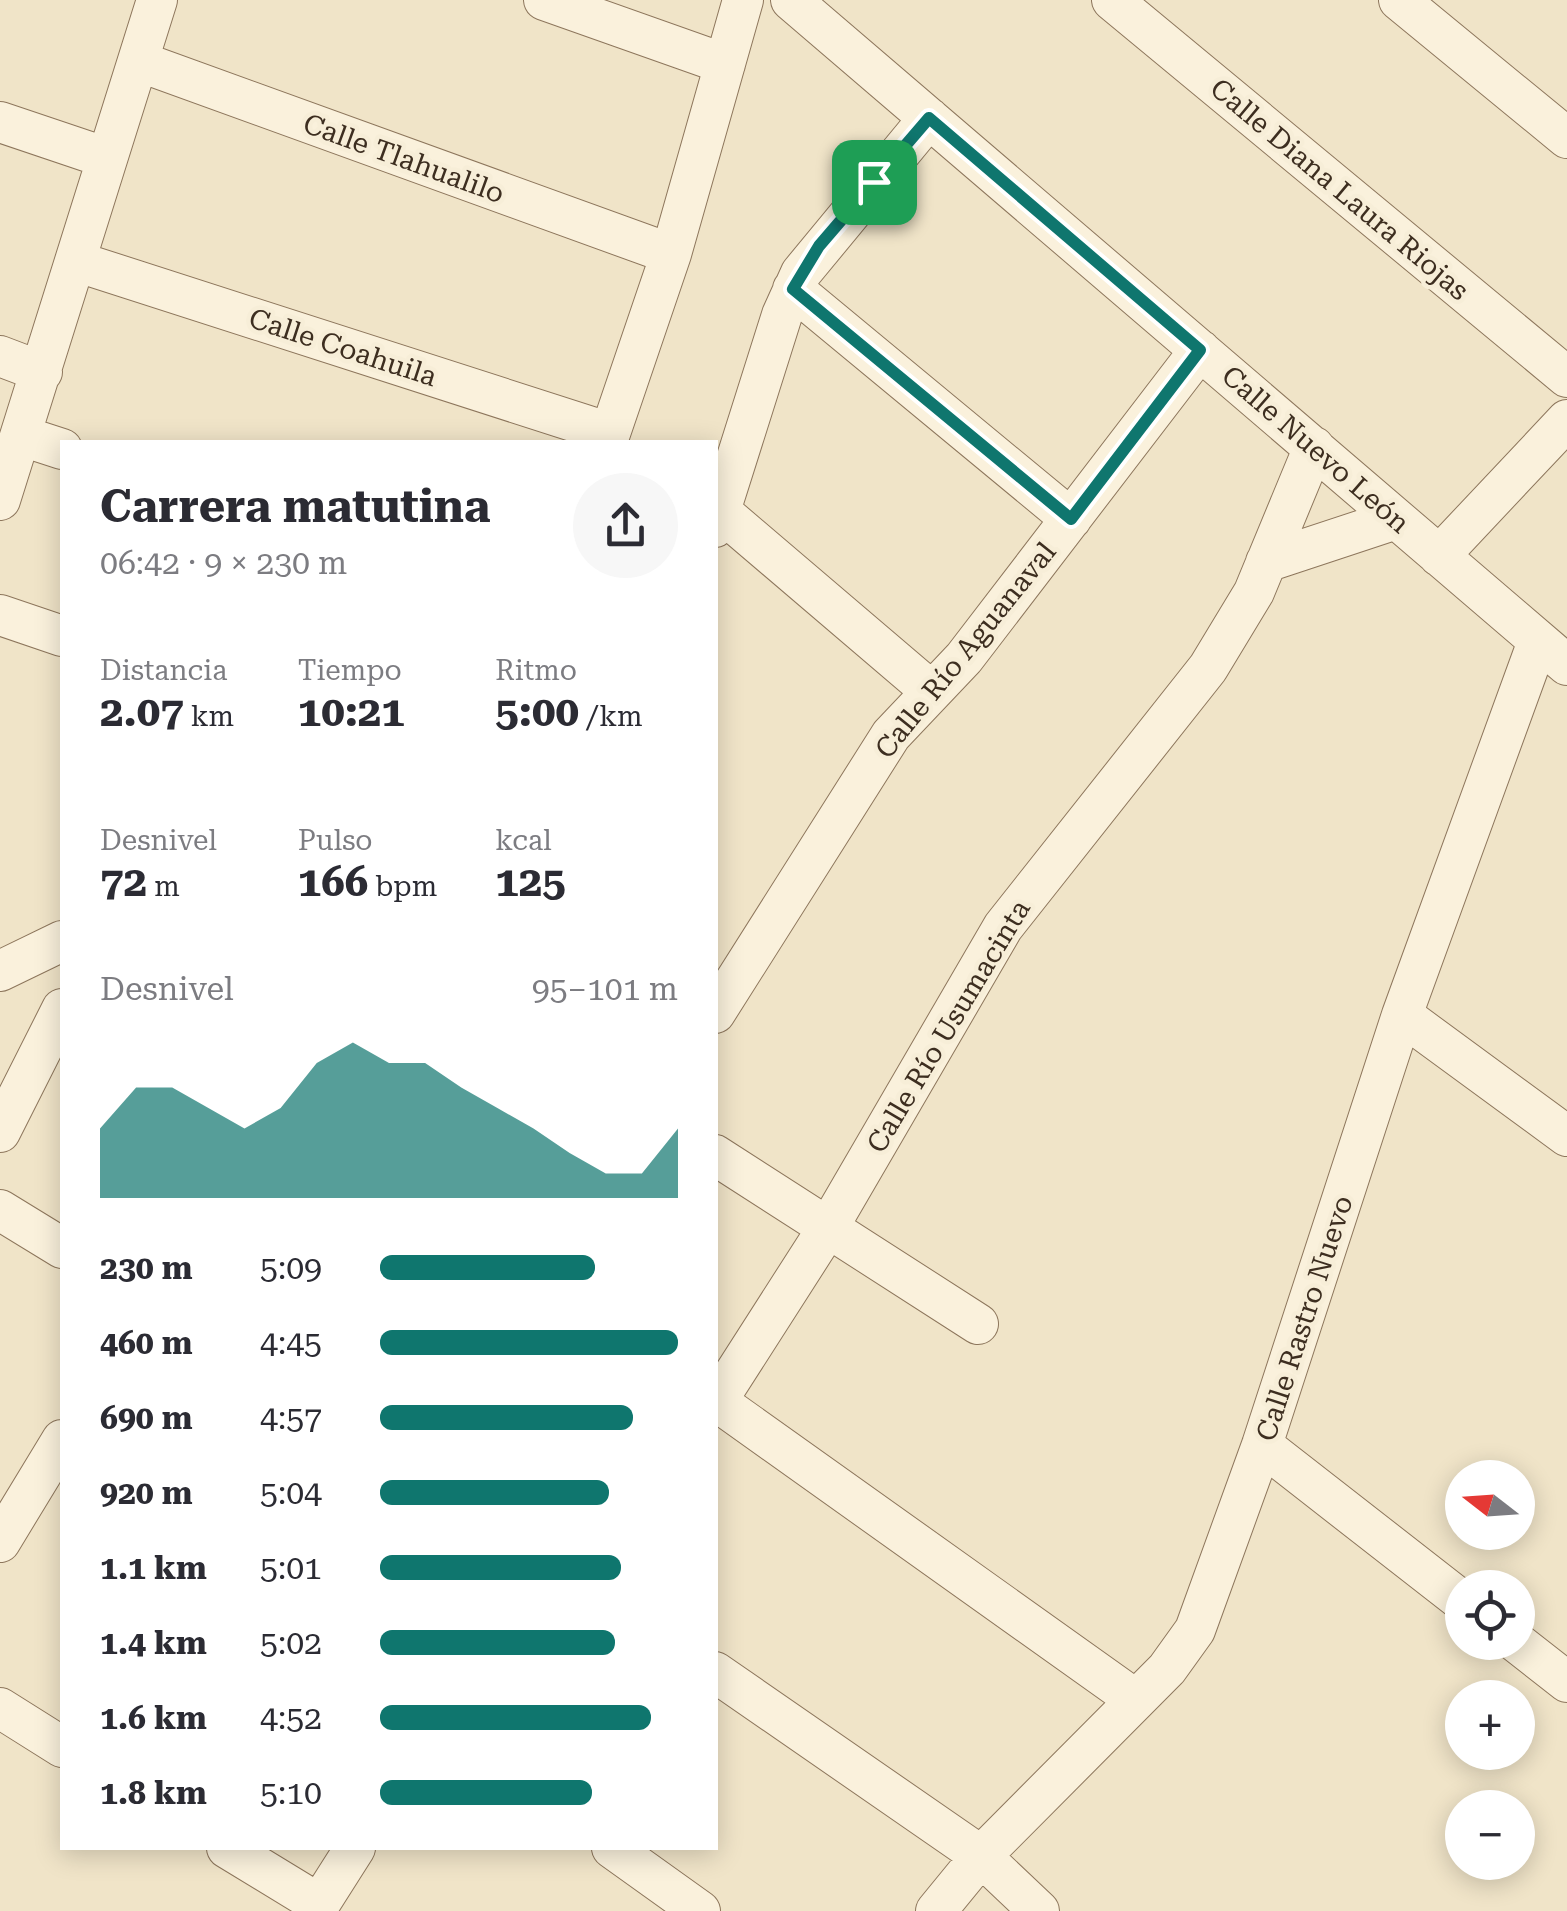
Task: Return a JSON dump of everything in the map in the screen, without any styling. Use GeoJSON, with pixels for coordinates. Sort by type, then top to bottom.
{"type":"FeatureCollection","features":[{"type":"Feature","properties":{"kind":"street"},"geometry":{"type":"LineString","coordinates":[[0,500],[157,0]]}},
{"type":"Feature","properties":{"kind":"street"},"geometry":{"type":"LineString","coordinates":[[544,0],[726,64]]}},
{"type":"Feature","properties":{"kind":"street"},"geometry":{"type":"LineString","coordinates":[[609,438],[670,254],[743,0]]}},
{"type":"Feature","properties":{"kind":"street","name":"Calle Nuevo León"},"geometry":{"type":"LineString","coordinates":[[791,0],[1552,654]]}},
{"type":"Feature","properties":{"kind":"street","name":"Calle Diana Laura Riojas"},"geometry":{"type":"LineString","coordinates":[[1112,0],[1567,377]]}},
{"type":"Feature","properties":{"kind":"street"},"geometry":{"type":"LineString","coordinates":[[1399,0],[1567,138]]}},
{"type":"Feature","properties":{"kind":"street","name":"Calle Tlahualilo"},"geometry":{"type":"LineString","coordinates":[[138,61],[670,254]]}},
{"type":"Feature","properties":{"kind":"street"},"geometry":{"type":"LineString","coordinates":[[929,118],[819,246],[793,289],[718,519],[931,692]]}},
{"type":"Feature","properties":{"kind":"street"},"geometry":{"type":"LineString","coordinates":[[0,122],[107,158]]}},
{"type":"Feature","properties":{"kind":"street","name":"Calle Coahuila"},"geometry":{"type":"LineString","coordinates":[[75,261],[609,438]]}},
{"type":"Feature","properties":{"kind":"street"},"geometry":{"type":"LineString","coordinates":[[793,289],[1071,519]]}},
{"type":"Feature","properties":{"kind":"street","name":"Calle Río Aguanaval"},"geometry":{"type":"LineString","coordinates":[[718,1008],[891,734],[964,658],[1200,350]]}},
{"type":"Feature","properties":{"kind":"street"},"geometry":{"type":"LineString","coordinates":[[0,356],[42,372]]}},
{"type":"Feature","properties":{"kind":"street"},"geometry":{"type":"LineString","coordinates":[[1440,556],[1567,420]]}},
{"type":"Feature","properties":{"kind":"street"},"geometry":{"type":"LineString","coordinates":[[22,436],[60,448]]}},
{"type":"Feature","properties":{"kind":"street","name":"Calle Río Usumacinta"},"geometry":{"type":"LineString","coordinates":[[718,1399],[829,1226],[1004,927],[1208,668],[1238,622],[1314,447]]}},
{"type":"Feature","properties":{"kind":"street"},"geometry":{"type":"LineString","coordinates":[[1266,562],[1396,519]]}},
{"type":"Feature","properties":{"kind":"street"},"geometry":{"type":"LineString","coordinates":[[0,615],[60,635]]}},
{"type":"Feature","properties":{"kind":"street","name":"Calle Rastro Nuevo"},"geometry":{"type":"LineString","coordinates":[[936,1911],[981,1856],[1167,1669],[1195,1630],[1262,1445],[1402,1015],[1552,654]]}},
{"type":"Feature","properties":{"kind":"street"},"geometry":{"type":"LineString","coordinates":[[0,971],[60,942]]}},
{"type":"Feature","properties":{"kind":"street"},"geometry":{"type":"LineString","coordinates":[[0,1132],[60,1012]]}},
{"type":"Feature","properties":{"kind":"street"},"geometry":{"type":"LineString","coordinates":[[1402,1015],[1567,1136]]}},
{"type":"Feature","properties":{"kind":"street"},"geometry":{"type":"LineString","coordinates":[[718,1157],[978,1324]]}},
{"type":"Feature","properties":{"kind":"street"},"geometry":{"type":"LineString","coordinates":[[0,1210],[60,1247]]}},
{"type":"Feature","properties":{"kind":"street"},"geometry":{"type":"LineString","coordinates":[[718,1403],[1136,1700]]}},
{"type":"Feature","properties":{"kind":"street"},"geometry":{"type":"LineString","coordinates":[[1262,1445],[1445,1587]]}},
{"type":"Feature","properties":{"kind":"street"},"geometry":{"type":"LineString","coordinates":[[0,1542],[49,1492],[60,1448]]}},
{"type":"Feature","properties":{"kind":"street"},"geometry":{"type":"LineString","coordinates":[[1535,1657],[1567,1682]]}},
{"type":"Feature","properties":{"kind":"street"},"geometry":{"type":"LineString","coordinates":[[718,1674],[981,1856],[1039,1911]]}},
{"type":"Feature","properties":{"kind":"street"},"geometry":{"type":"LineString","coordinates":[[0,1708],[60,1745]]}},
{"type":"Feature","properties":{"kind":"street"},"geometry":{"type":"LineString","coordinates":[[230,1850],[317,1908],[354,1850]]}},
{"type":"Feature","properties":{"kind":"street"},"geometry":{"type":"LineString","coordinates":[[615,1850],[700,1911]]}},
{"type":"Feature","properties":{"kind":"route"},"geometry":{"type":"LineString","coordinates":[[929,118],[1200,350],[1071,519],[793,289],[819,246],[874,182],[929,118]]}}]}
